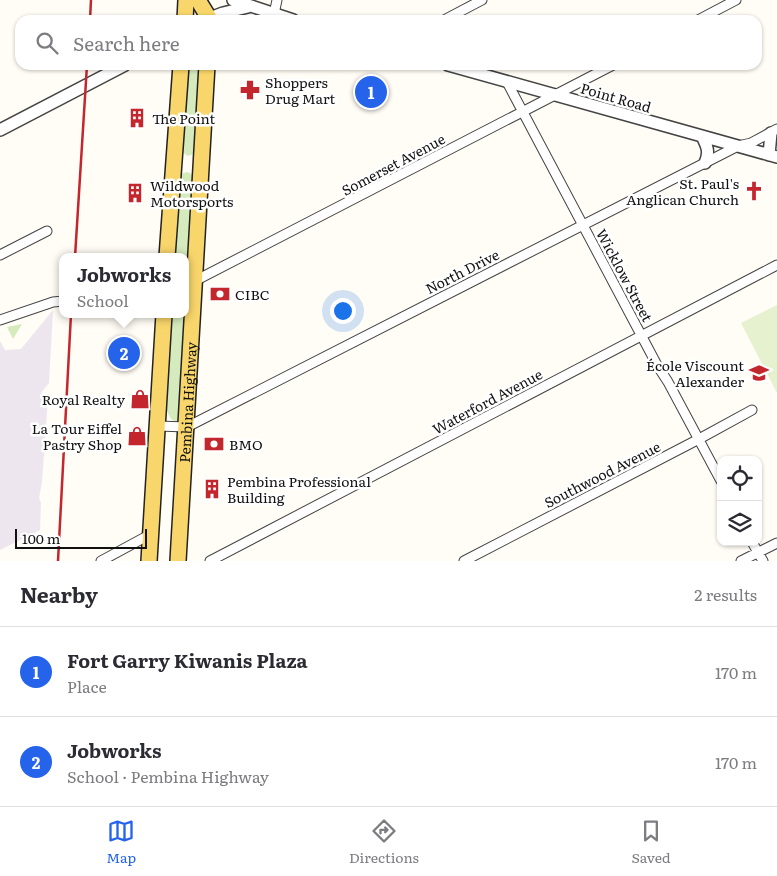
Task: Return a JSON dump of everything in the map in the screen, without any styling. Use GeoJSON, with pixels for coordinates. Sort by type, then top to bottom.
{"type":"FeatureCollection","features":[{"type":"Feature","properties":{"kind":"main road"},"geometry":{"type":"LineString","coordinates":[[185,15],[186,0]]}},
{"type":"Feature","properties":{"kind":"main road"},"geometry":{"type":"LineString","coordinates":[[198,0],[207,15]]}},
{"type":"Feature","properties":{"kind":"main road"},"geometry":{"type":"LineString","coordinates":[[210,0],[210,15]]}},
{"type":"Feature","properties":{"kind":"main road"},"geometry":{"type":"LineString","coordinates":[[167,253],[181,70]]}},
{"type":"Feature","properties":{"kind":"main road","name":"Pembina Highway"},"geometry":{"type":"LineString","coordinates":[[178,561],[187,427],[190,284],[207,70]]}},
{"type":"Feature","properties":{"kind":"main road","name":"Pembina Highway"},"geometry":{"type":"LineString","coordinates":[[150,561],[164,318]]}},
{"type":"Feature","properties":{"kind":"street"},"geometry":{"type":"LineString","coordinates":[[233,0],[268,15]]}},
{"type":"Feature","properties":{"kind":"street"},"geometry":{"type":"LineString","coordinates":[[273,15],[277,0]]}},
{"type":"Feature","properties":{"kind":"street"},"geometry":{"type":"LineString","coordinates":[[454,15],[482,0]]}},
{"type":"Feature","properties":{"kind":"street"},"geometry":{"type":"LineString","coordinates":[[708,15],[736,0]]}},
{"type":"Feature","properties":{"kind":"street"},"geometry":{"type":"LineString","coordinates":[[220,15],[236,9],[250,7]]}},
{"type":"Feature","properties":{"kind":"street"},"geometry":{"type":"LineString","coordinates":[[0,130],[115,70]]}},
{"type":"Feature","properties":{"kind":"street","name":"Point Road"},"geometry":{"type":"LineString","coordinates":[[465,70],[773,156]]}},
{"type":"Feature","properties":{"kind":"street","name":"Somerset Avenue"},"geometry":{"type":"LineString","coordinates":[[190,284],[604,70]]}},
{"type":"Feature","properties":{"kind":"street","name":"Wicklow Street"},"geometry":{"type":"LineString","coordinates":[[507,82],[641,336],[717,474]]}},
{"type":"Feature","properties":{"kind":"street"},"geometry":{"type":"LineString","coordinates":[[773,156],[774,131]]}},
{"type":"Feature","properties":{"kind":"street","name":"North Drive"},"geometry":{"type":"LineString","coordinates":[[158,426],[187,427],[738,146],[751,143],[774,131]]}},
{"type":"Feature","properties":{"kind":"street"},"geometry":{"type":"LineString","coordinates":[[702,136],[708,148],[705,163]]}},
{"type":"Feature","properties":{"kind":"street"},"geometry":{"type":"LineString","coordinates":[[0,255],[47,231]]}},
{"type":"Feature","properties":{"kind":"street","name":"Waterford Avenue"},"geometry":{"type":"LineString","coordinates":[[210,561],[777,265]]}},
{"type":"Feature","properties":{"kind":"street"},"geometry":{"type":"LineString","coordinates":[[0,320],[59,301]]}},
{"type":"Feature","properties":{"kind":"street","name":"Southwood Avenue"},"geometry":{"type":"LineString","coordinates":[[464,561],[699,440],[752,410]]}},
{"type":"Feature","properties":{"kind":"street"},"geometry":{"type":"LineString","coordinates":[[101,561],[151,534]]}},
{"type":"Feature","properties":{"kind":"street"},"geometry":{"type":"LineString","coordinates":[[741,561],[777,543]]}},
{"type":"Feature","properties":{"kind":"street"},"geometry":{"type":"LineString","coordinates":[[754,546],[763,561]]}},
{"type":"Feature","properties":{"kind":"shaded area"},"geometry":{"type":"Polygon","coordinates":[[[53,310],[49,383],[41,393],[48,398],[42,482],[39,498],[41,503],[40,530],[0,550],[0,341],[5,350],[21,349],[53,310]]]}},
{"type":"Feature","properties":{"kind":"green space"},"geometry":{"type":"Polygon","coordinates":[[[186,70],[201,70],[196,153],[188,156],[182,152],[186,70]]]}},
{"type":"Feature","properties":{"kind":"green space"},"geometry":{"type":"Polygon","coordinates":[[[188,172],[194,176],[189,278],[189,253],[175,253],[179,177],[183,173],[188,172]]]}},
{"type":"Feature","properties":{"kind":"green space"},"geometry":{"type":"Polygon","coordinates":[[[777,305],[777,393],[741,323],[777,305]]]}},
{"type":"Feature","properties":{"kind":"green space"},"geometry":{"type":"Polygon","coordinates":[[[171,318],[185,318],[180,420],[176,422],[171,419],[166,409],[171,318]]]}},
{"type":"Feature","properties":{"kind":"green space"},"geometry":{"type":"Polygon","coordinates":[[[22,324],[13,339],[7,327],[22,324]]]}},
{"type":"Feature","properties":{"kind":"railway"},"geometry":{"type":"LineString","coordinates":[[90,15],[91,0]]}},
{"type":"Feature","properties":{"kind":"railway"},"geometry":{"type":"LineString","coordinates":[[75,253],[87,70]]}},
{"type":"Feature","properties":{"kind":"railway"},"geometry":{"type":"LineString","coordinates":[[58,561],[71,318]]}},
{"type":"Feature","properties":{"kind":"place","name":"Shoppers Drug Mart"},"geometry":{"type":"Point","coordinates":[250,90]}},
{"type":"Feature","properties":{"kind":"place","name":"Fort Garry Kiwanis Plaza"},"geometry":{"type":"Point","coordinates":[371,92]}},
{"type":"Feature","properties":{"kind":"place","name":"The Point"},"geometry":{"type":"Point","coordinates":[137,118]}},
{"type":"Feature","properties":{"kind":"place","name":"St. Paul's Anglican Church"},"geometry":{"type":"Point","coordinates":[754,191]}},
{"type":"Feature","properties":{"kind":"place","name":"Wildwood Motorsports"},"geometry":{"type":"Point","coordinates":[135,193]}},
{"type":"Feature","properties":{"kind":"place","name":"CIBC"},"geometry":{"type":"Point","coordinates":[220,294]}},
{"type":"Feature","properties":{"kind":"place","name":"Jobworks"},"geometry":{"type":"Point","coordinates":[124,353]}},
{"type":"Feature","properties":{"kind":"place","name":"École Viscount Alexander"},"geometry":{"type":"Point","coordinates":[759,373]}},
{"type":"Feature","properties":{"kind":"place","name":"Royal Realty"},"geometry":{"type":"Point","coordinates":[140,399]}},
{"type":"Feature","properties":{"kind":"place","name":"La Tour Eiffel Pastry Shop"},"geometry":{"type":"Point","coordinates":[137,436]}},
{"type":"Feature","properties":{"kind":"place","name":"BMO"},"geometry":{"type":"Point","coordinates":[214,444]}},
{"type":"Feature","properties":{"kind":"place","name":"Pembina Professional Building"},"geometry":{"type":"Point","coordinates":[212,489]}}]}
